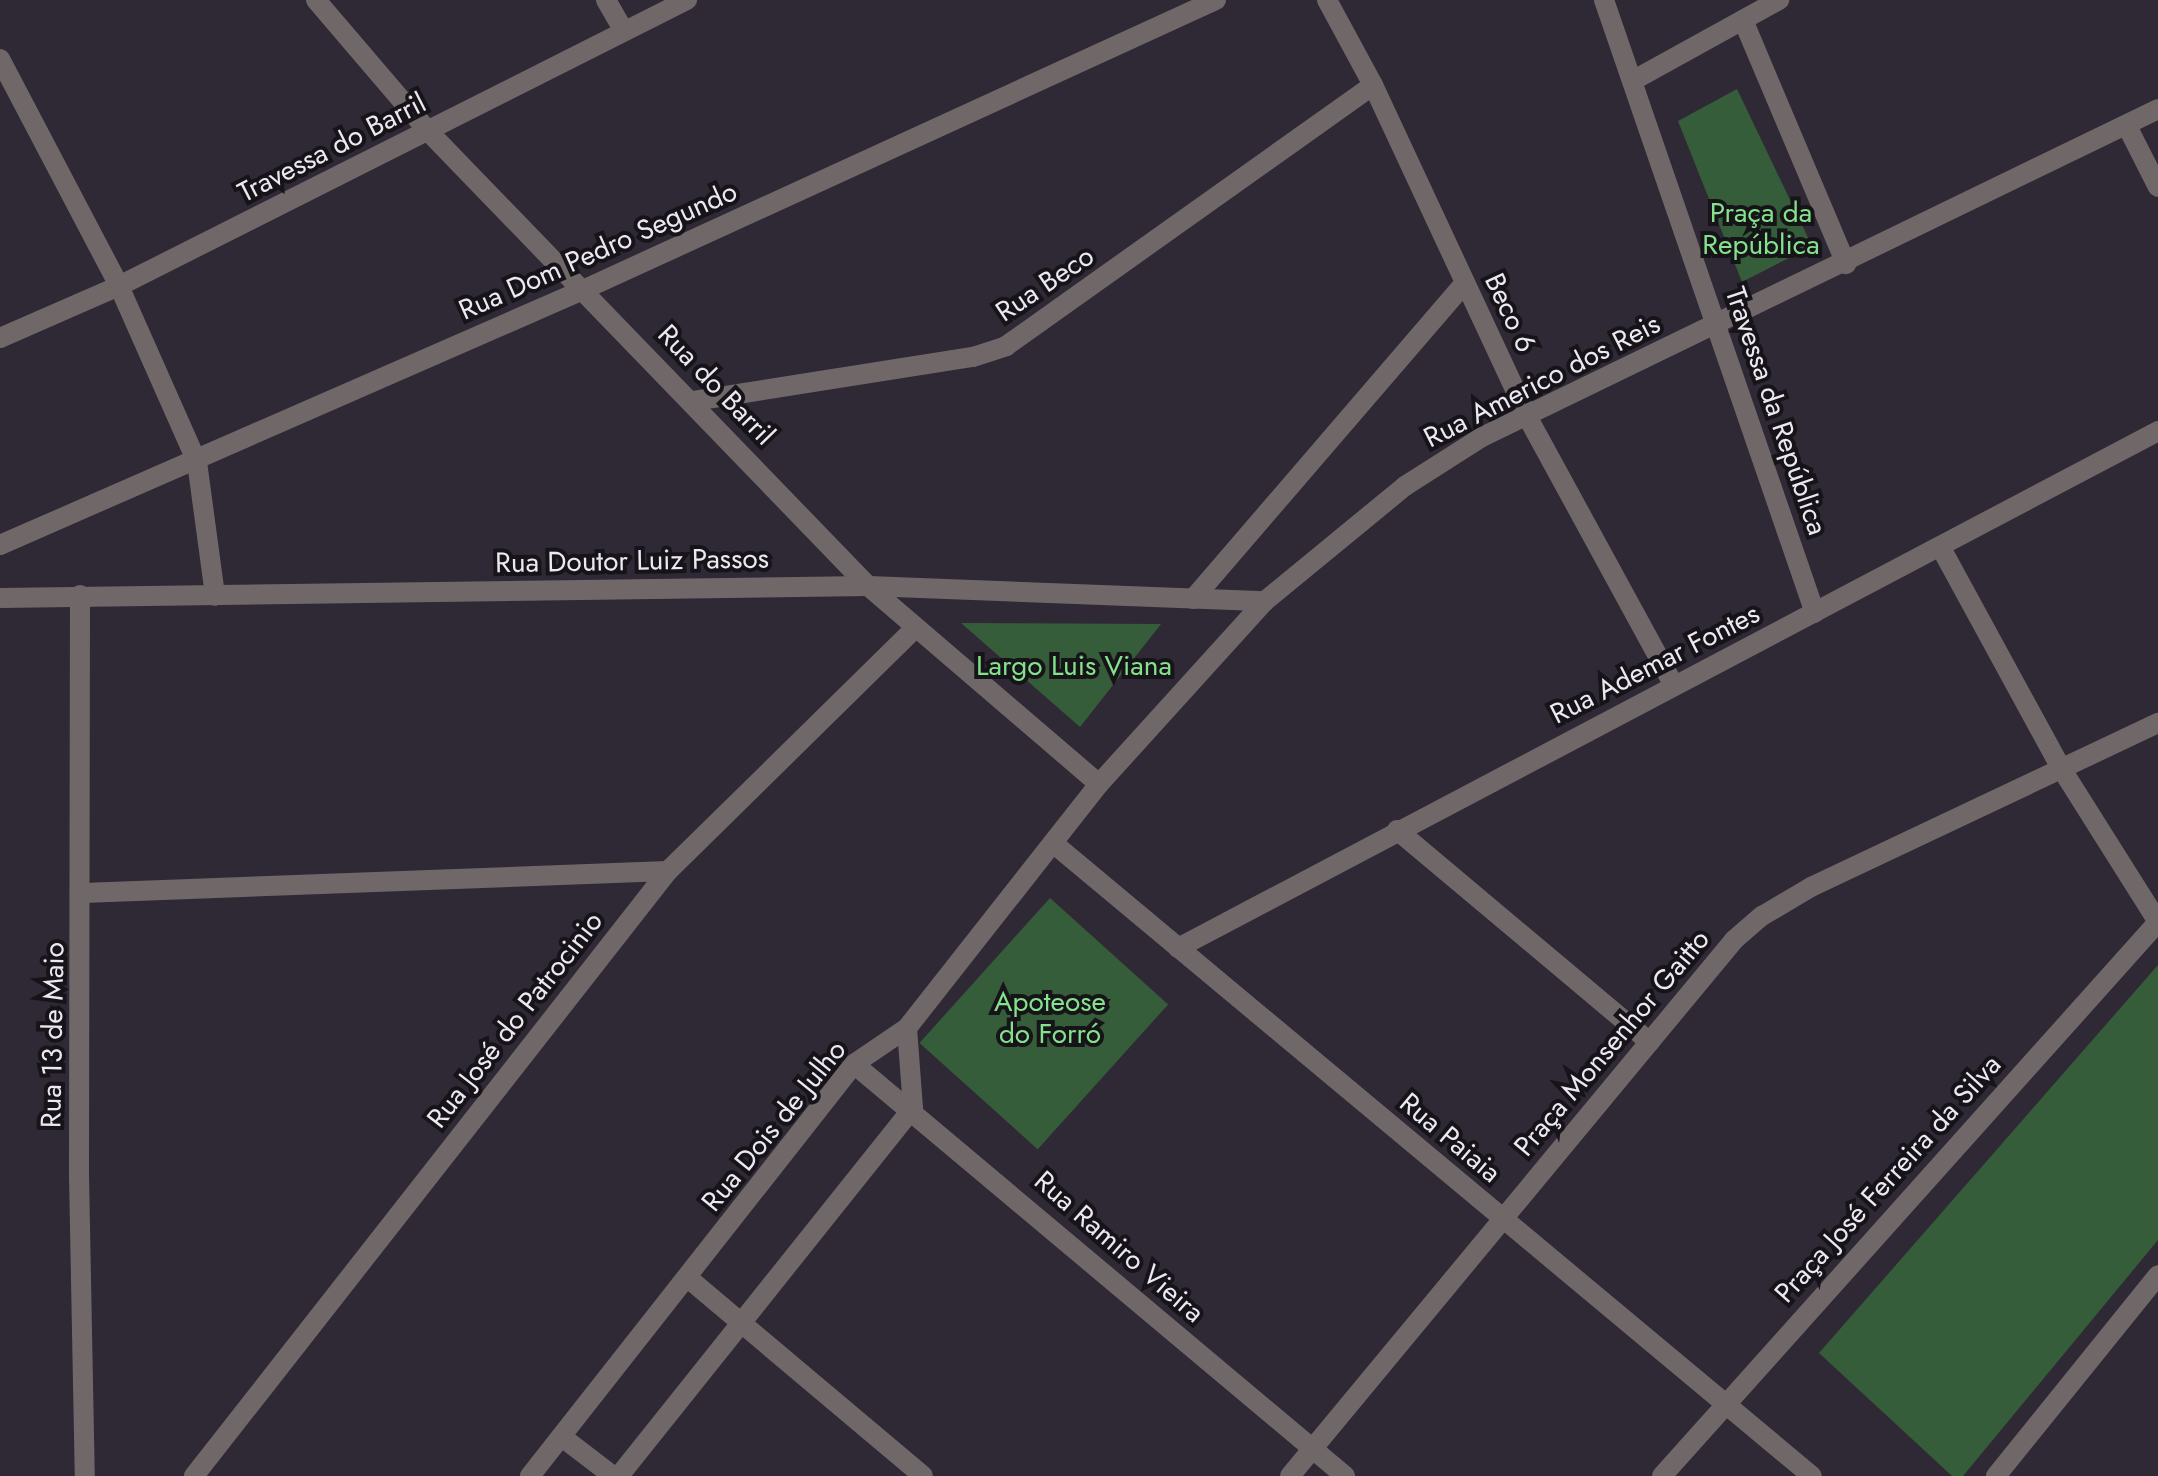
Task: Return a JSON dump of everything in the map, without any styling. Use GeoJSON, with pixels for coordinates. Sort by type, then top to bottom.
{"type":"FeatureCollection","features":[{"type":"Feature","properties":{"kind":"street","name":"Rua do Barril"},"geometry":{"type":"LineString","coordinates":[[316,0],[428,131],[694,401],[868,586],[914,629],[1099,784]]}},
{"type":"Feature","properties":{"kind":"street"},"geometry":{"type":"LineString","coordinates":[[606,0],[623,29]]}},
{"type":"Feature","properties":{"kind":"street","name":"Travessa do Barril"},"geometry":{"type":"LineString","coordinates":[[0,338],[119,286],[623,29],[687,0]]}},
{"type":"Feature","properties":{"kind":"street","name":"Rua Dom Pedro Segundo"},"geometry":{"type":"LineString","coordinates":[[0,545],[197,462],[585,289],[1216,0]]}},
{"type":"Feature","properties":{"kind":"street","name":"Beco 6"},"geometry":{"type":"LineString","coordinates":[[1327,0],[1373,85],[1527,416],[1674,686]]}},
{"type":"Feature","properties":{"kind":"street","name":"Travessa da República"},"geometry":{"type":"LineString","coordinates":[[1604,0],[1815,613]]}},
{"type":"Feature","properties":{"kind":"street"},"geometry":{"type":"LineString","coordinates":[[1634,80],[1779,0]]}},
{"type":"Feature","properties":{"kind":"street"},"geometry":{"type":"LineString","coordinates":[[1743,20],[1846,264]]}},
{"type":"Feature","properties":{"kind":"street"},"geometry":{"type":"LineString","coordinates":[[0,59],[119,286],[197,462],[215,596]]}},
{"type":"Feature","properties":{"kind":"street","name":"Rua Beco"},"geometry":{"type":"LineString","coordinates":[[694,401],[973,357],[1006,346],[1373,85]]}},
{"type":"Feature","properties":{"kind":"street","name":"Rua Americo dos Reis"},"geometry":{"type":"LineString","coordinates":[[1053,843],[1099,784],[1265,601],[1414,480],[1527,416],[1846,264],[2158,109]]}},
{"type":"Feature","properties":{"kind":"street"},"geometry":{"type":"LineString","coordinates":[[2127,126],[2158,187]]}},
{"type":"Feature","properties":{"kind":"street"},"geometry":{"type":"LineString","coordinates":[[1193,599],[1465,283]]}},
{"type":"Feature","properties":{"kind":"street","name":"Rua Ademar Fontes"},"geometry":{"type":"LineString","coordinates":[[1178,948],[2158,431]]}},
{"type":"Feature","properties":{"kind":"street","name":"Praça José Ferreira da Silva"},"geometry":{"type":"LineString","coordinates":[[1662,1476],[1724,1402],[2158,922],[2061,768],[1941,548]]}},
{"type":"Feature","properties":{"kind":"street","name":"Rua Doutor Luiz Passos"},"geometry":{"type":"LineString","coordinates":[[0,598],[868,586],[1265,601]]}},
{"type":"Feature","properties":{"kind":"street","name":"Rua 13 de Maio"},"geometry":{"type":"LineString","coordinates":[[80,595],[83,893],[79,1175],[85,1476]]}},
{"type":"Feature","properties":{"kind":"street","name":"Rua José do Patrocinio"},"geometry":{"type":"LineString","coordinates":[[194,1476],[668,871],[914,629]]}},
{"type":"Feature","properties":{"kind":"street","name":"Praça Monsenhor Gaitto"},"geometry":{"type":"LineString","coordinates":[[1290,1476],[1734,940],[1762,916],[1811,887],[2158,723]]}},
{"type":"Feature","properties":{"kind":"street"},"geometry":{"type":"LineString","coordinates":[[1397,830],[1650,1042]]}},
{"type":"Feature","properties":{"kind":"street"},"geometry":{"type":"LineString","coordinates":[[562,1437],[616,1476],[742,1325],[913,1108],[907,1028],[1053,843]]}},
{"type":"Feature","properties":{"kind":"street","name":"Rua Paiaia"},"geometry":{"type":"LineString","coordinates":[[1053,843],[1812,1476]]}},
{"type":"Feature","properties":{"kind":"street"},"geometry":{"type":"LineString","coordinates":[[83,893],[668,871]]}},
{"type":"Feature","properties":{"kind":"street","name":"Rua Dois de Julho"},"geometry":{"type":"LineString","coordinates":[[530,1476],[854,1064],[907,1028]]}},
{"type":"Feature","properties":{"kind":"street","name":"Rua Ramiro Vieira"},"geometry":{"type":"LineString","coordinates":[[854,1064],[913,1108],[1345,1476]]}},
{"type":"Feature","properties":{"kind":"street"},"geometry":{"type":"LineString","coordinates":[[1996,1476],[2158,1275]]}},
{"type":"Feature","properties":{"kind":"street"},"geometry":{"type":"LineString","coordinates":[[688,1278],[923,1476]]}},
{"type":"Feature","properties":{"kind":"green space","name":"Praça da República"},"geometry":{"type":"Polygon","coordinates":[[[1737,89],[1812,246],[1742,282],[1678,121],[1737,89]]]}},
{"type":"Feature","properties":{"kind":"green space","name":"Largo Luis Viana"},"geometry":{"type":"Polygon","coordinates":[[[961,623],[1161,624],[1080,727],[961,623]]]}},
{"type":"Feature","properties":{"kind":"green space","name":"Apoteose do Forró"},"geometry":{"type":"Polygon","coordinates":[[[1050,898],[1168,1004],[1038,1149],[920,1043],[1050,898]]]}},
{"type":"Feature","properties":{"kind":"green space"},"geometry":{"type":"Polygon","coordinates":[[[2158,965],[2158,1240],[1963,1476],[1952,1476],[1819,1353],[2158,965]]]}}]}
